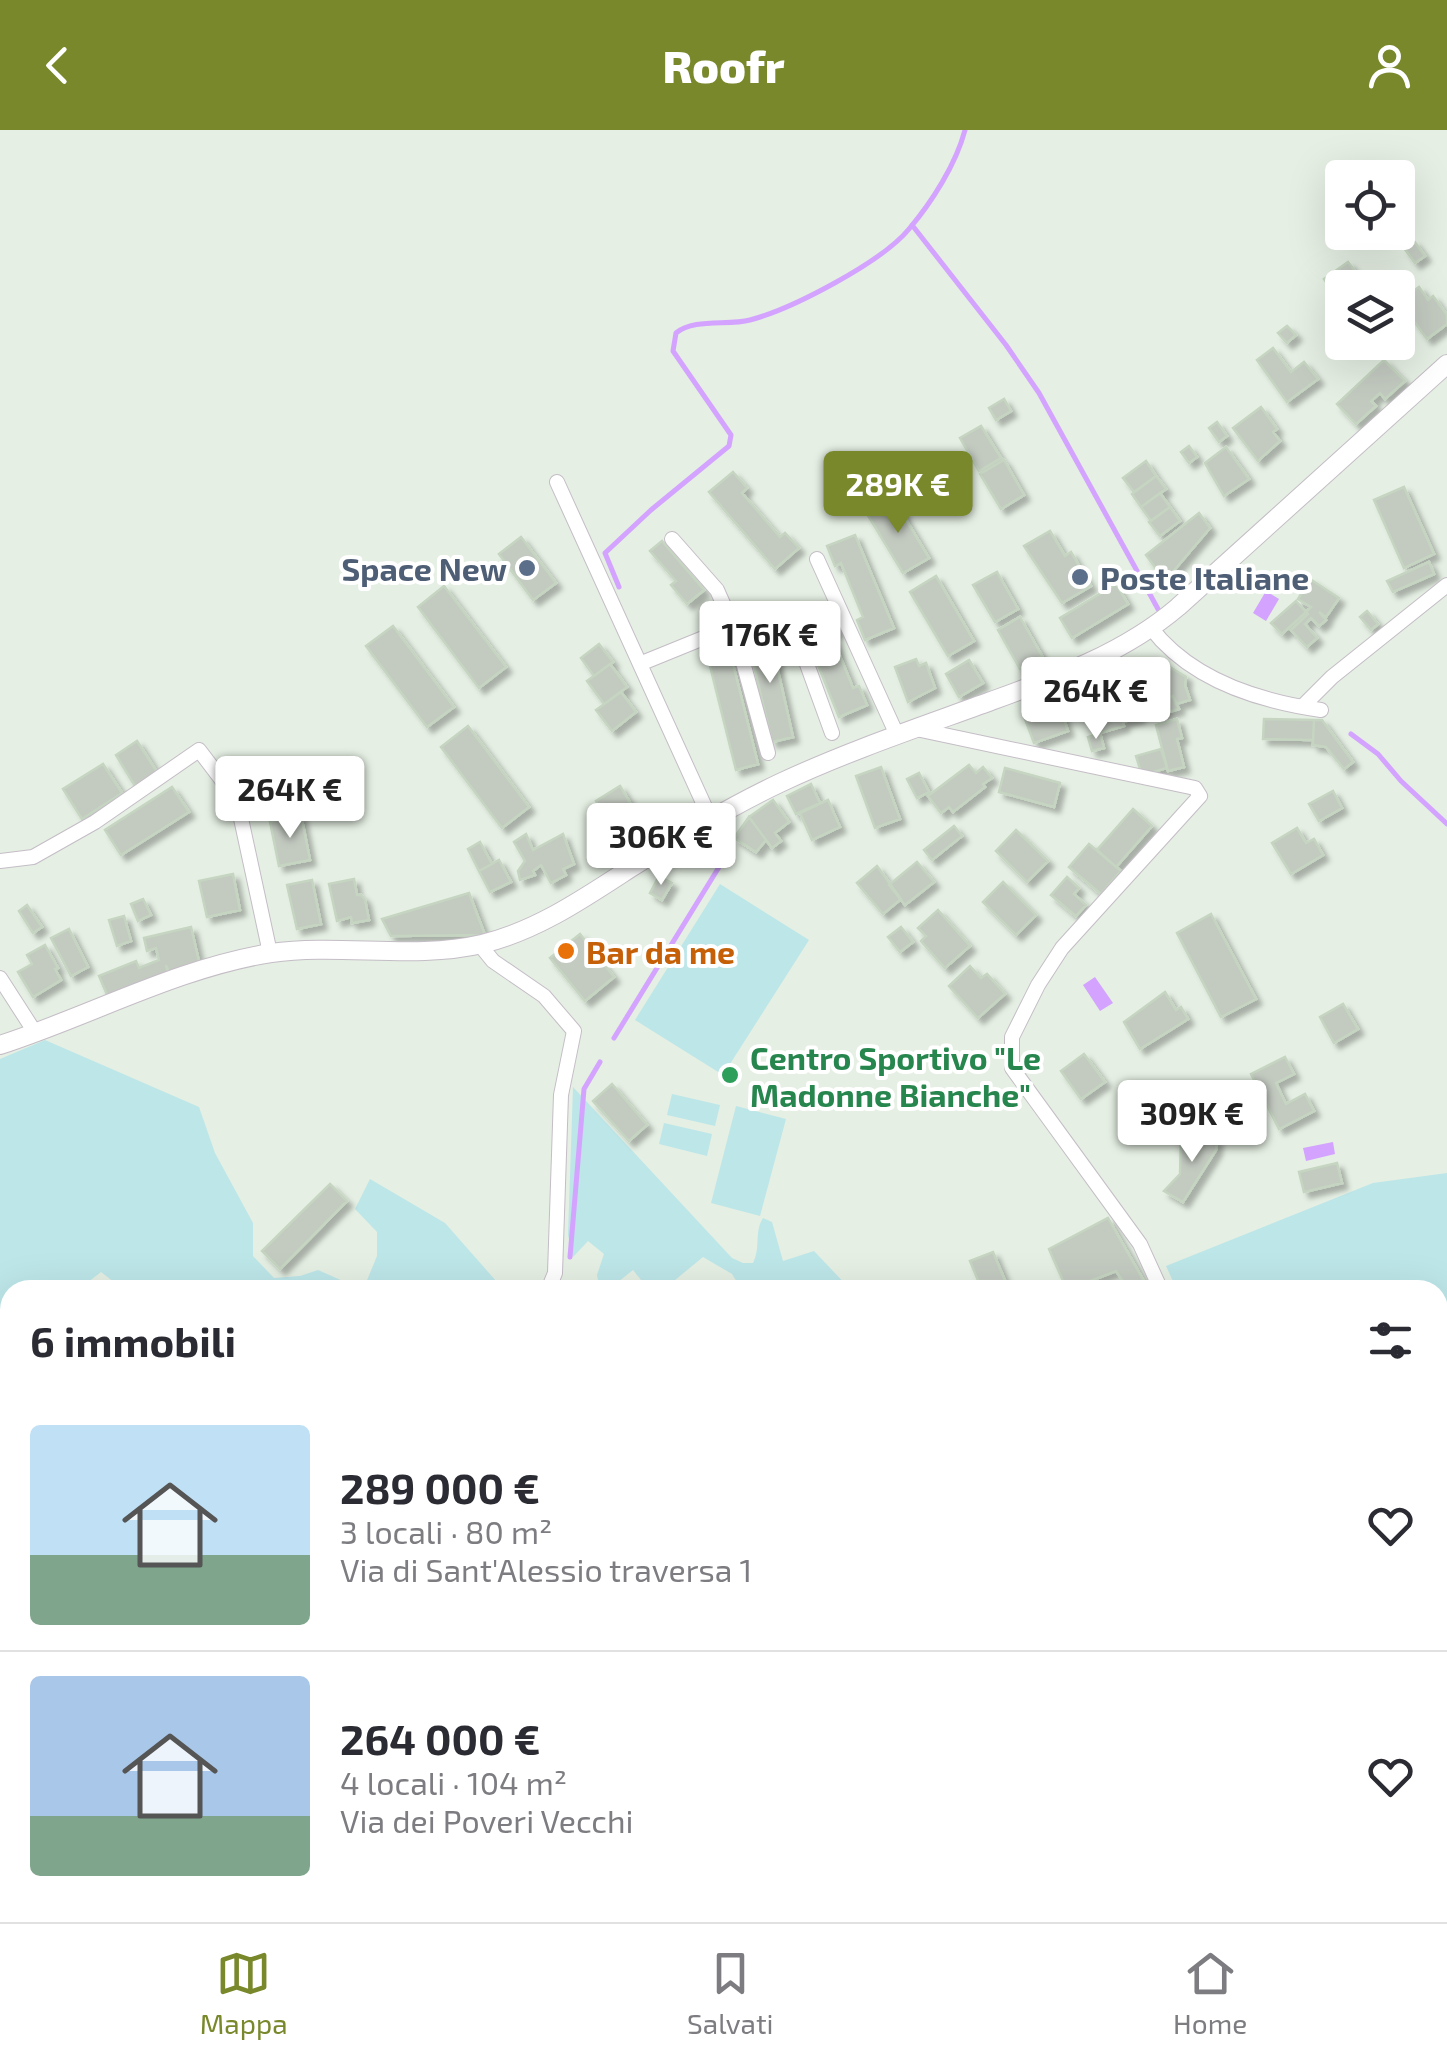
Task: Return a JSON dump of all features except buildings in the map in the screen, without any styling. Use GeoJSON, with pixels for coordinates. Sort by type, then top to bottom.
{"type":"FeatureCollection","features":[{"type":"Feature","properties":{"kind":"street"},"geometry":{"type":"LineString","coordinates":[[0,1046],[184,975],[270,954],[480,944],[560,913],[710,818],[778,784],[1066,672],[1150,628],[1447,364]]}},
{"type":"Feature","properties":{"kind":"street"},"geometry":{"type":"LineString","coordinates":[[557,482],[710,818]]}},
{"type":"Feature","properties":{"kind":"street"},"geometry":{"type":"LineString","coordinates":[[672,539],[717,590],[733,626],[768,754]]}},
{"type":"Feature","properties":{"kind":"street"},"geometry":{"type":"LineString","coordinates":[[817,559],[906,732]]}},
{"type":"Feature","properties":{"kind":"street"},"geometry":{"type":"LineString","coordinates":[[1302,707],[1332,677],[1447,585]]}},
{"type":"Feature","properties":{"kind":"street"},"geometry":{"type":"LineString","coordinates":[[642,663],[733,626],[791,620],[832,733]]}},
{"type":"Feature","properties":{"kind":"street"},"geometry":{"type":"LineString","coordinates":[[1150,628],[1174,654],[1195,669],[1246,693],[1320,710]]}},
{"type":"Feature","properties":{"kind":"street"},"geometry":{"type":"LineString","coordinates":[[906,732],[1196,788],[1200,796],[1062,948],[1012,1037],[1012,1068],[1140,1244],[1156,1280]]}},
{"type":"Feature","properties":{"kind":"street"},"geometry":{"type":"LineString","coordinates":[[0,861],[33,857],[95,822],[199,750],[237,800],[270,954]]}},
{"type":"Feature","properties":{"kind":"street"},"geometry":{"type":"LineString","coordinates":[[480,944],[494,961],[544,996],[574,1031],[561,1095],[552,1280]]}},
{"type":"Feature","properties":{"kind":"street"},"geometry":{"type":"LineString","coordinates":[[0,978],[36,1034]]}},
{"type":"Feature","properties":{"kind":"shaded area"},"geometry":{"type":"Polygon","coordinates":[[[1266,591],[1279,599],[1266,621],[1253,613],[1266,591]]]}},
{"type":"Feature","properties":{"kind":"shaded area"},"geometry":{"type":"Polygon","coordinates":[[[720,884],[809,940],[723,1075],[635,1020],[720,884]]]}},
{"type":"Feature","properties":{"kind":"shaded area"},"geometry":{"type":"Polygon","coordinates":[[[1095,977],[1113,1003],[1100,1011],[1083,985],[1095,977]]]}},
{"type":"Feature","properties":{"kind":"shaded area"},"geometry":{"type":"Polygon","coordinates":[[[45,1040],[199,1107],[215,1153],[253,1223],[253,1256],[274,1278],[318,1270],[340,1280],[111,1280],[101,1272],[91,1280],[0,1280],[0,1059],[45,1040]]]}},
{"type":"Feature","properties":{"kind":"shaded area"},"geometry":{"type":"Polygon","coordinates":[[[573,1087],[732,1258],[753,1263],[763,1218],[772,1222],[783,1261],[814,1251],[842,1280],[736,1280],[703,1257],[675,1280],[641,1280],[633,1270],[620,1280],[598,1280],[604,1254],[588,1241],[573,1257],[568,1235],[573,1087]]]}},
{"type":"Feature","properties":{"kind":"shaded area"},"geometry":{"type":"Polygon","coordinates":[[[672,1094],[720,1105],[715,1126],[667,1115],[672,1094]]]}},
{"type":"Feature","properties":{"kind":"shaded area"},"geometry":{"type":"Polygon","coordinates":[[[736,1106],[786,1119],[760,1216],[711,1203],[736,1106]]]}},
{"type":"Feature","properties":{"kind":"shaded area"},"geometry":{"type":"Polygon","coordinates":[[[664,1123],[712,1134],[707,1156],[659,1144],[664,1123]]]}},
{"type":"Feature","properties":{"kind":"shaded area"},"geometry":{"type":"Polygon","coordinates":[[[1333,1142],[1335,1154],[1306,1161],[1303,1148],[1333,1142]]]}},
{"type":"Feature","properties":{"kind":"shaded area"},"geometry":{"type":"Polygon","coordinates":[[[1447,1173],[1447,1280],[1172,1280],[1166,1266],[1373,1183],[1447,1173]]]}},
{"type":"Feature","properties":{"kind":"shaded area"},"geometry":{"type":"Polygon","coordinates":[[[370,1179],[445,1223],[495,1280],[367,1280],[377,1256],[377,1232],[355,1209],[370,1179]]]}},
{"type":"Feature","properties":{"kind":"waterway"},"geometry":{"type":"LineString","coordinates":[[619,587],[605,553],[729,446],[731,435],[673,351],[676,333],[692,325],[741,322],[768,314],[835,283],[879,256],[926,207],[949,169],[965,130]]}},
{"type":"Feature","properties":{"kind":"waterway"},"geometry":{"type":"LineString","coordinates":[[912,225],[1039,393],[1158,609]]}},
{"type":"Feature","properties":{"kind":"waterway"},"geometry":{"type":"LineString","coordinates":[[1351,734],[1378,754],[1447,824]]}},
{"type":"Feature","properties":{"kind":"waterway"},"geometry":{"type":"LineString","coordinates":[[614,1038],[727,854],[722,839]]}},
{"type":"Feature","properties":{"kind":"waterway"},"geometry":{"type":"LineString","coordinates":[[570,1257],[584,1089],[600,1062]]}},
{"type":"Feature","properties":{"kind":"place","name":"Space New"},"geometry":{"type":"Point","coordinates":[527,568]}},
{"type":"Feature","properties":{"kind":"place","name":"Poste Italiane"},"geometry":{"type":"Point","coordinates":[1080,577]}},
{"type":"Feature","properties":{"kind":"place","name":"Bar da me"},"geometry":{"type":"Point","coordinates":[566,951]}},
{"type":"Feature","properties":{"kind":"place","name":"Centro Sportivo \"Le Madonne Bianche\""},"geometry":{"type":"Point","coordinates":[730,1075]}}]}
